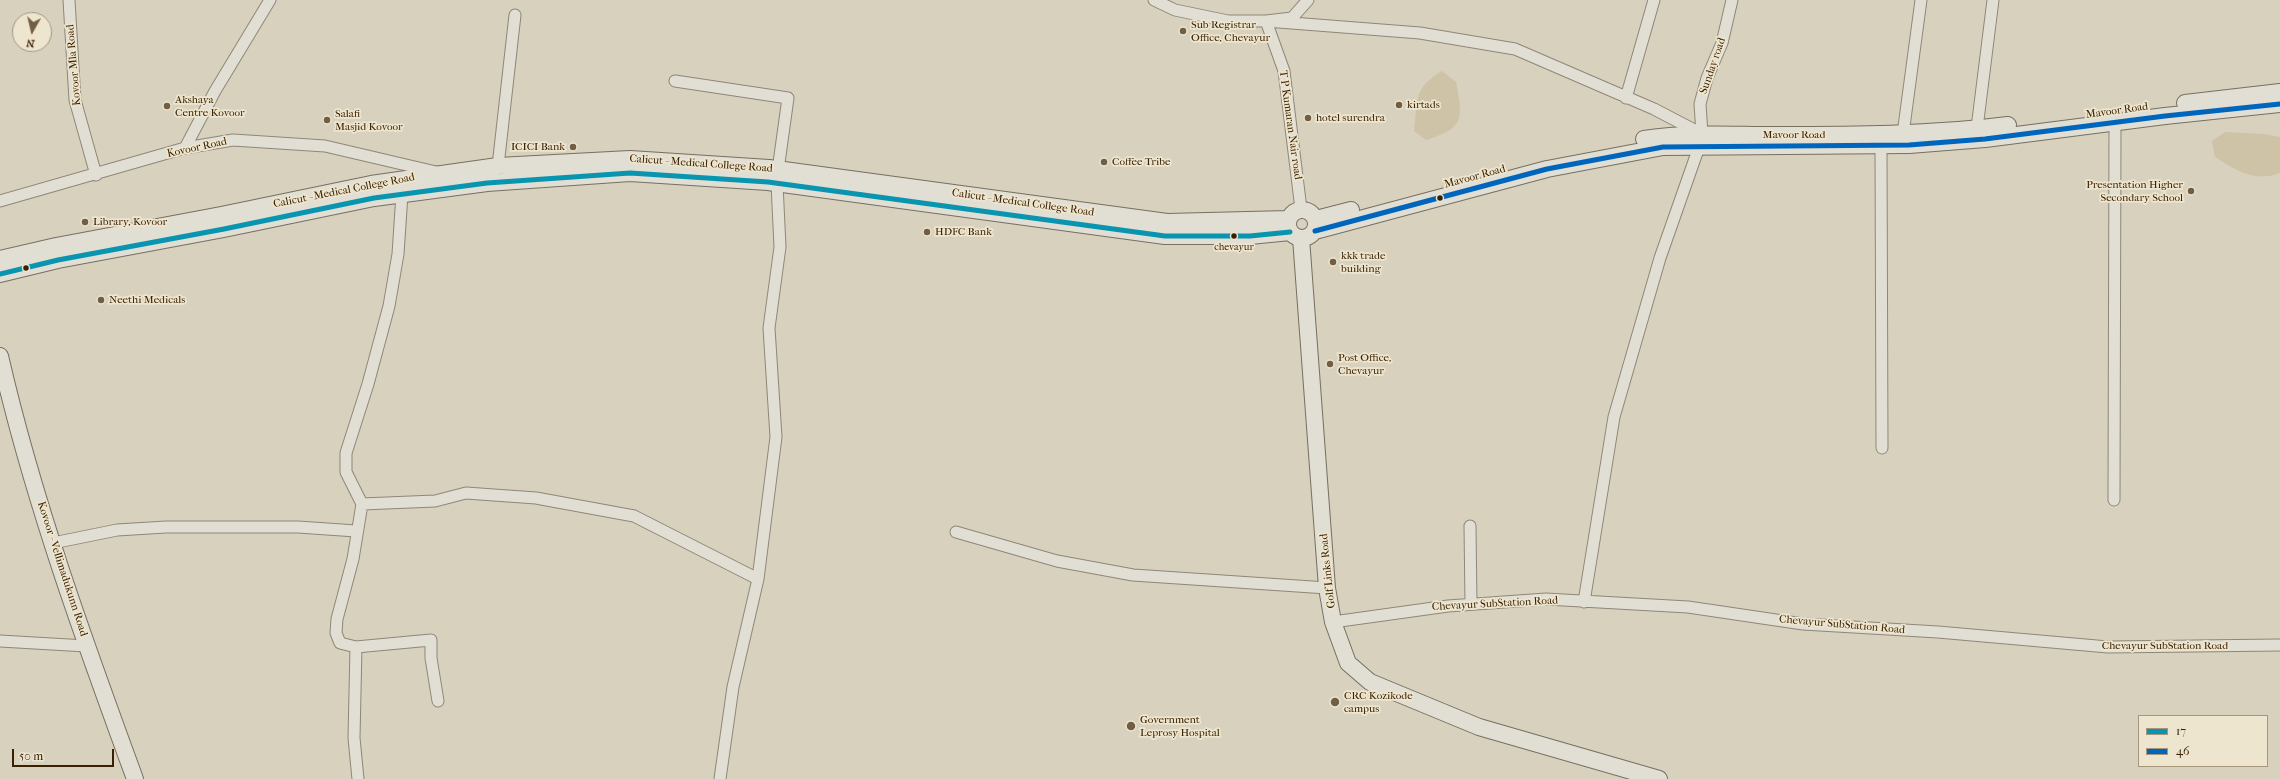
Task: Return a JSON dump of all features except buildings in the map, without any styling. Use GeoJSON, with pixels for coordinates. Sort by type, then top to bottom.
{"type":"FeatureCollection","features":[{"type":"Feature","properties":{"kind":"main road","name":"Mavoor Road"},"geometry":{"type":"LineString","coordinates":[[777,177],[1165,236],[1250,236],[1302,228],[1386,211],[1580,162],[1700,140],[1749,135],[1903,134],[1977,128],[2280,92]]}},
{"type":"Feature","properties":{"kind":"main road","name":"Mavoor Road"},"geometry":{"type":"LineString","coordinates":[[1700,140],[1881,146],[1985,139],[2115,122],[2280,104]]}},
{"type":"Feature","properties":{"kind":"main road","name":"Calicut - Medical College Road"},"geometry":{"type":"LineString","coordinates":[[0,259],[56,246],[221,216],[371,184],[445,174],[466,178],[498,166],[630,159],[777,177]]}},
{"type":"Feature","properties":{"kind":"main road"},"geometry":{"type":"LineString","coordinates":[[0,274],[58,260],[402,194],[466,178],[547,177],[630,173],[777,177]]}},
{"type":"Feature","properties":{"kind":"main road"},"geometry":{"type":"LineString","coordinates":[[1301,209],[1291,214],[1302,228]]}},
{"type":"Feature","properties":{"kind":"main road","name":"Golf Links Road"},"geometry":{"type":"LineString","coordinates":[[1302,228],[1328,588],[1333,622],[1348,663],[1370,682],[1479,727],[1659,779]]}},
{"type":"Feature","properties":{"kind":"main road","name":"Kovoor - Vellimadukunn Road"},"geometry":{"type":"LineString","coordinates":[[0,356],[23,448],[86,646],[135,779]]}},
{"type":"Feature","properties":{"kind":"street","name":"Kovoor Mla Road"},"geometry":{"type":"LineString","coordinates":[[69,0],[75,100],[96,175]]}},
{"type":"Feature","properties":{"kind":"street"},"geometry":{"type":"LineString","coordinates":[[185,148],[215,91],[270,0]]}},
{"type":"Feature","properties":{"kind":"street"},"geometry":{"type":"LineString","coordinates":[[1154,0],[1175,10],[1228,21],[1266,21],[1420,33],[1515,49],[1654,109],[1700,140],[1660,258],[1614,417],[1584,602]]}},
{"type":"Feature","properties":{"kind":"street"},"geometry":{"type":"LineString","coordinates":[[1266,21],[1292,18],[1308,0]]}},
{"type":"Feature","properties":{"kind":"street"},"geometry":{"type":"LineString","coordinates":[[1626,98],[1654,0]]}},
{"type":"Feature","properties":{"kind":"street","name":"Sunday road"},"geometry":{"type":"LineString","coordinates":[[1700,140],[1700,104],[1707,78],[1722,43],[1732,0]]}},
{"type":"Feature","properties":{"kind":"street"},"geometry":{"type":"LineString","coordinates":[[1903,134],[1921,0]]}},
{"type":"Feature","properties":{"kind":"street"},"geometry":{"type":"LineString","coordinates":[[1977,128],[1993,0]]}},
{"type":"Feature","properties":{"kind":"street"},"geometry":{"type":"LineString","coordinates":[[498,166],[515,15]]}},
{"type":"Feature","properties":{"kind":"street","name":"T P Kumaran Nair road"},"geometry":{"type":"LineString","coordinates":[[1266,21],[1284,71],[1301,209]]}},
{"type":"Feature","properties":{"kind":"street"},"geometry":{"type":"LineString","coordinates":[[674,80],[788,98],[777,177],[780,247],[769,328],[776,436],[758,579],[733,687],[720,779]]}},
{"type":"Feature","properties":{"kind":"street"},"geometry":{"type":"LineString","coordinates":[[2114,500],[2115,122]]}},
{"type":"Feature","properties":{"kind":"street","name":"Kovoor Road"},"geometry":{"type":"LineString","coordinates":[[0,201],[96,175],[185,148],[233,140],[325,146],[445,174]]}},
{"type":"Feature","properties":{"kind":"street"},"geometry":{"type":"LineString","coordinates":[[1881,146],[1882,448]]}},
{"type":"Feature","properties":{"kind":"street"},"geometry":{"type":"LineString","coordinates":[[402,194],[398,254],[389,306],[368,384],[346,453],[346,472],[362,504],[356,532],[353,559],[337,619],[336,633],[340,644],[356,647],[431,640],[430,658],[438,700]]}},
{"type":"Feature","properties":{"kind":"street"},"geometry":{"type":"LineString","coordinates":[[362,504],[435,501],[466,493],[536,498],[634,516],[758,579]]}},
{"type":"Feature","properties":{"kind":"street"},"geometry":{"type":"LineString","coordinates":[[1470,526],[1471,604]]}},
{"type":"Feature","properties":{"kind":"street"},"geometry":{"type":"LineString","coordinates":[[53,542],[117,530],[166,527],[298,527],[356,532]]}},
{"type":"Feature","properties":{"kind":"street"},"geometry":{"type":"LineString","coordinates":[[956,532],[1058,561],[1133,575],[1328,588]]}},
{"type":"Feature","properties":{"kind":"street","name":"Chevayur SubStation Road"},"geometry":{"type":"LineString","coordinates":[[1333,622],[1471,604],[1546,599],[1688,607],[1803,624],[1938,632],[2108,647],[2280,645]]}},
{"type":"Feature","properties":{"kind":"street"},"geometry":{"type":"LineString","coordinates":[[0,641],[86,646]]}},
{"type":"Feature","properties":{"kind":"street"},"geometry":{"type":"LineString","coordinates":[[356,647],[354,738],[358,779]]}},
{"type":"Feature","properties":{"kind":"shaded area"},"geometry":{"type":"Polygon","coordinates":[[[1442,71],[1456,82],[1460,113],[1454,126],[1448,131],[1439,136],[1426,140],[1414,131],[1418,96],[1426,84],[1442,71]]]}},
{"type":"Feature","properties":{"kind":"shaded area"},"geometry":{"type":"Polygon","coordinates":[[[2225,132],[2265,134],[2280,137],[2280,173],[2271,176],[2254,176],[2246,174],[2215,157],[2212,141],[2225,132]]]}},
{"type":"Feature","properties":{"kind":"transit line","name":"46"},"geometry":{"type":"LineString","coordinates":[[1315,231],[1547,169],[1663,147],[1909,145],[1985,139],[2165,116],[2280,104]]}},
{"type":"Feature","properties":{"kind":"transit line","name":"17"},"geometry":{"type":"LineString","coordinates":[[0,274],[58,260],[224,229],[374,198],[487,183],[630,173],[768,182],[1165,236],[1250,236],[1290,232]]}},
{"type":"Feature","properties":{"kind":"place","name":"Sub Registrar Office, Chevayur"},"geometry":{"type":"Point","coordinates":[1183,31]}},
{"type":"Feature","properties":{"kind":"place","name":"kirtads"},"geometry":{"type":"Point","coordinates":[1399,105]}},
{"type":"Feature","properties":{"kind":"place","name":"Akshaya Centre Kovoor"},"geometry":{"type":"Point","coordinates":[167,106]}},
{"type":"Feature","properties":{"kind":"place","name":"hotel surendra"},"geometry":{"type":"Point","coordinates":[1308,118]}},
{"type":"Feature","properties":{"kind":"place","name":"Salafi Masjid Kovoor"},"geometry":{"type":"Point","coordinates":[327,120]}},
{"type":"Feature","properties":{"kind":"place","name":"ICICI Bank"},"geometry":{"type":"Point","coordinates":[573,147]}},
{"type":"Feature","properties":{"kind":"place","name":"Coffee Tribe"},"geometry":{"type":"Point","coordinates":[1104,162]}},
{"type":"Feature","properties":{"kind":"place","name":"Presentation Higher Secondary School"},"geometry":{"type":"Point","coordinates":[2191,191]}},
{"type":"Feature","properties":{"kind":"place","name":"Library, Kovoor"},"geometry":{"type":"Point","coordinates":[85,222]}},
{"type":"Feature","properties":{"kind":"place","name":"HDFC Bank"},"geometry":{"type":"Point","coordinates":[927,232]}},
{"type":"Feature","properties":{"kind":"place","name":"chevayur"},"geometry":{"type":"Point","coordinates":[1234,236]}},
{"type":"Feature","properties":{"kind":"place","name":"kkk trade building"},"geometry":{"type":"Point","coordinates":[1333,262]}},
{"type":"Feature","properties":{"kind":"place","name":"Neethi Medicals"},"geometry":{"type":"Point","coordinates":[101,300]}},
{"type":"Feature","properties":{"kind":"place","name":"Post Office, Chevayur"},"geometry":{"type":"Point","coordinates":[1330,364]}},
{"type":"Feature","properties":{"kind":"place","name":"CRC Kozikode campus"},"geometry":{"type":"Point","coordinates":[1335,702]}},
{"type":"Feature","properties":{"kind":"place","name":"Government Leprosy Hospital"},"geometry":{"type":"Point","coordinates":[1131,726]}}]}
